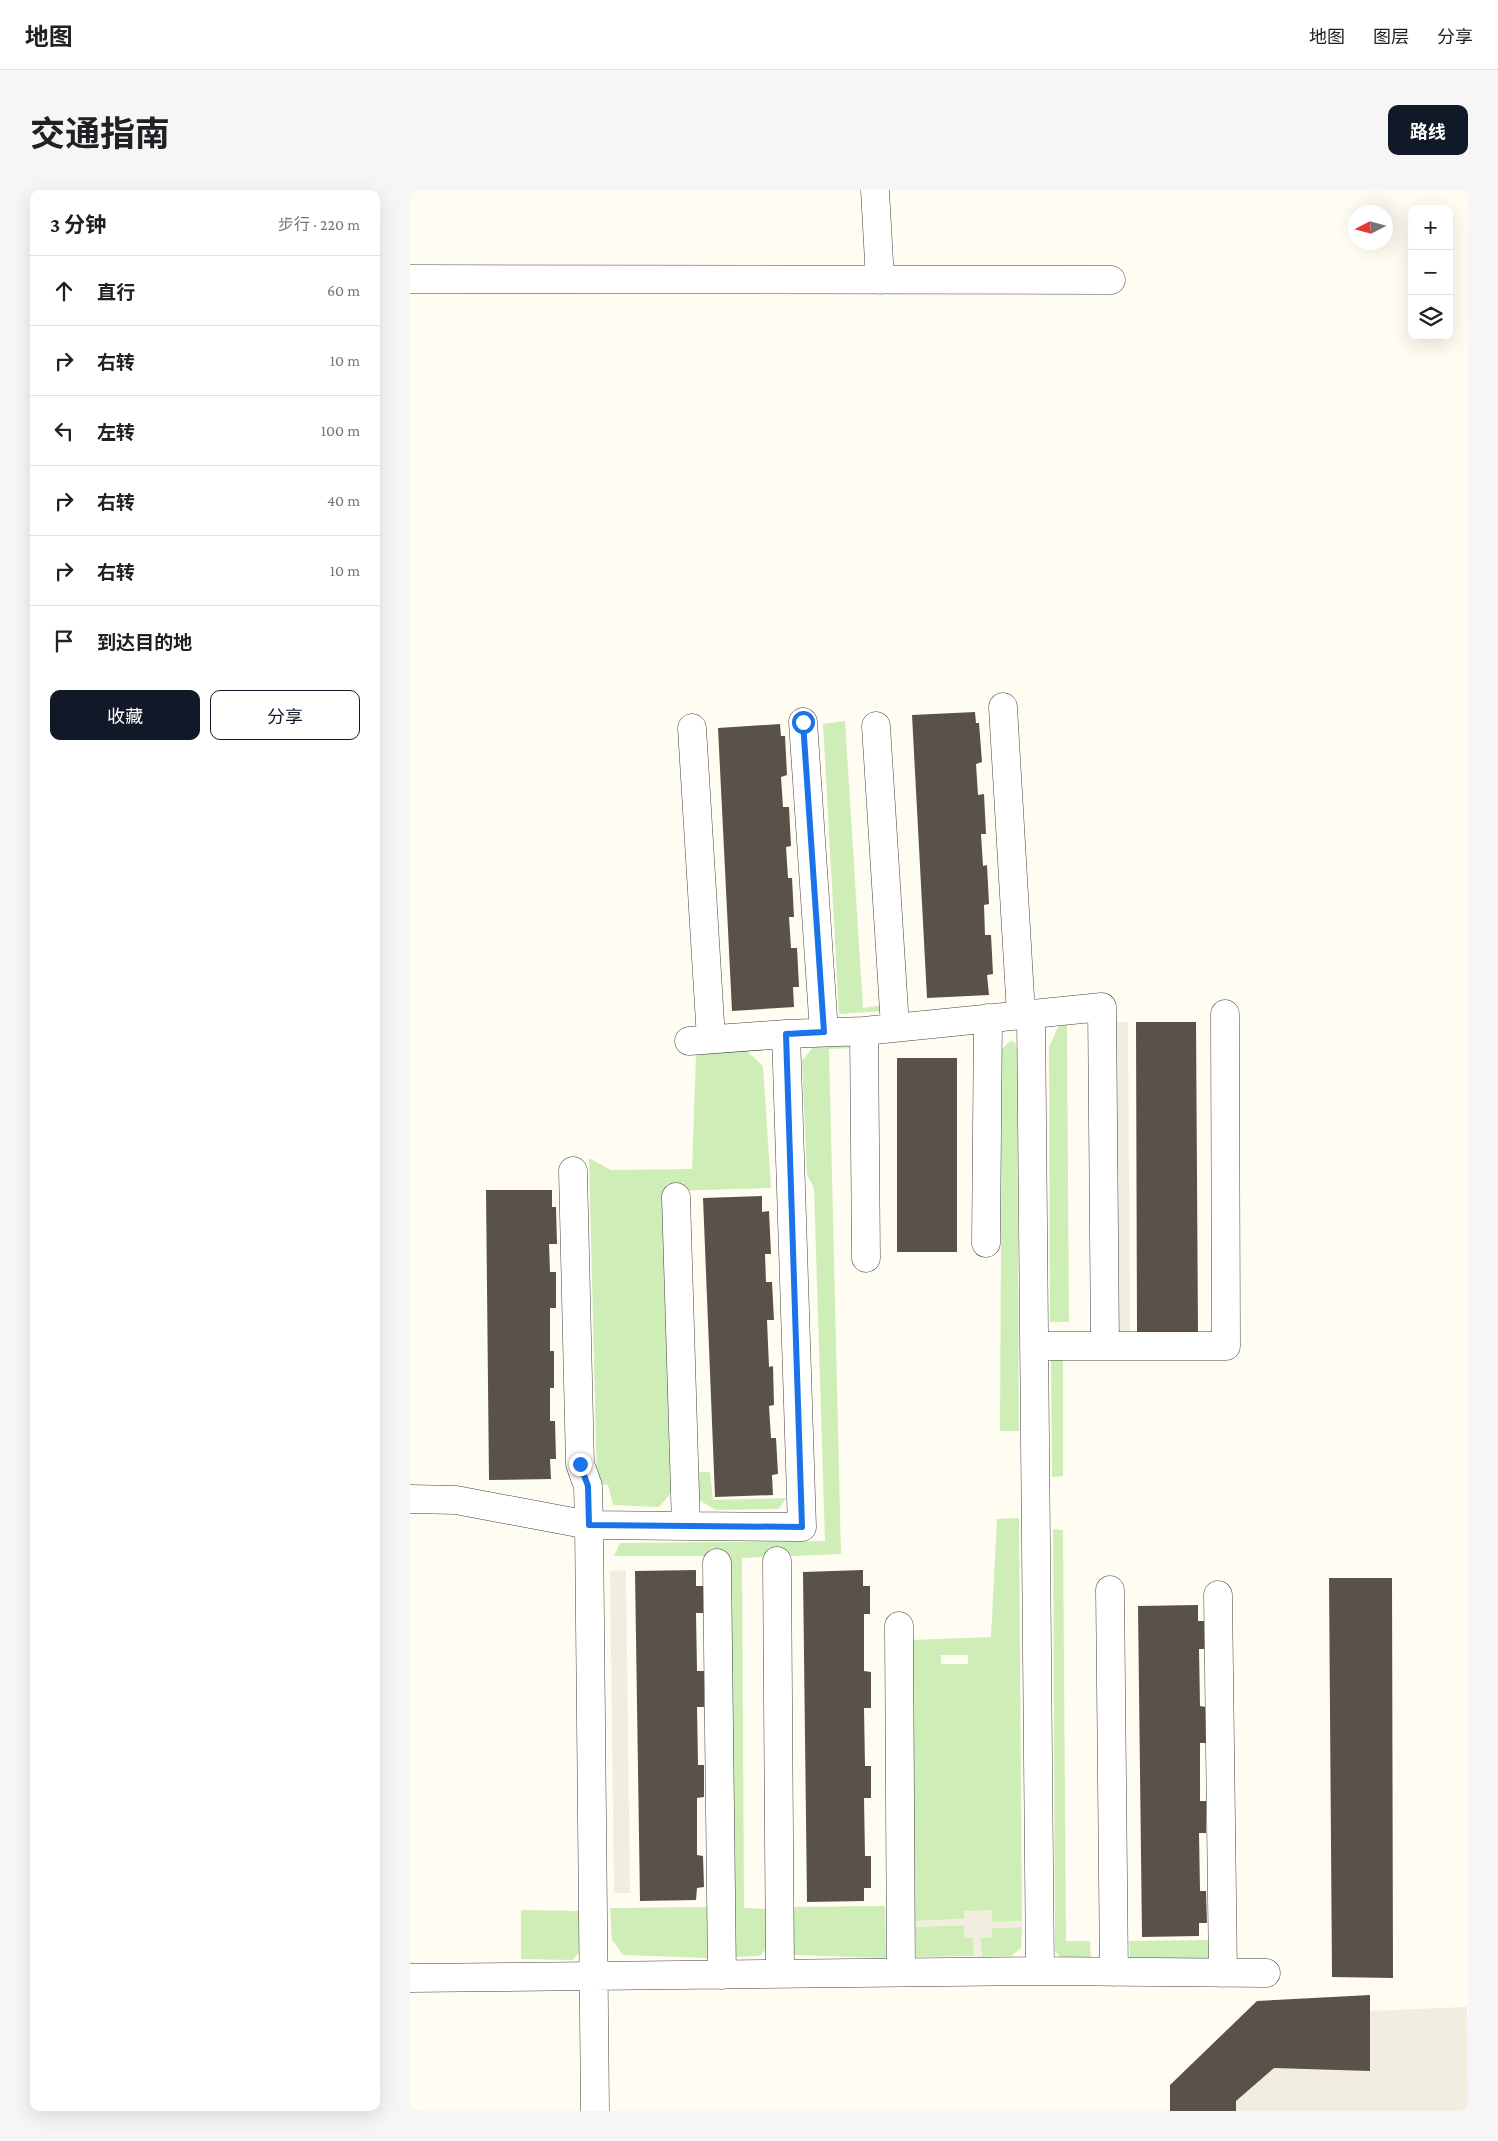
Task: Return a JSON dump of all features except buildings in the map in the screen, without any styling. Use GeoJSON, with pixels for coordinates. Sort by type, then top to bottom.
{"type":"FeatureCollection","features":[{"type":"Feature","properties":{"kind":"lane"},"geometry":{"type":"LineString","coordinates":[[875,190],[880,280]]}},
{"type":"Feature","properties":{"kind":"lane"},"geometry":{"type":"LineString","coordinates":[[410,279],[1111,280]]}},
{"type":"Feature","properties":{"kind":"lane"},"geometry":{"type":"LineString","coordinates":[[1003,707],[1026,1014],[1034,1346],[1040,1971]]}},
{"type":"Feature","properties":{"kind":"lane"},"geometry":{"type":"LineString","coordinates":[[803,722],[824,1032]]}},
{"type":"Feature","properties":{"kind":"lane"},"geometry":{"type":"LineString","coordinates":[[876,726],[895,1028]]}},
{"type":"Feature","properties":{"kind":"lane"},"geometry":{"type":"LineString","coordinates":[[692,728],[700,1040],[864,1031],[1102,1007],[1105,1346]]}},
{"type":"Feature","properties":{"kind":"lane"},"geometry":{"type":"LineString","coordinates":[[1034,1346],[1226,1346],[1225,1014]]}},
{"type":"Feature","properties":{"kind":"lane"},"geometry":{"type":"LineString","coordinates":[[986,1242],[988,1018]]}},
{"type":"Feature","properties":{"kind":"lane"},"geometry":{"type":"LineString","coordinates":[[864,1031],[866,1258]]}},
{"type":"Feature","properties":{"kind":"lane"},"geometry":{"type":"LineString","coordinates":[[410,1499],[456,1500],[589,1525],[802,1527],[786,1034]]}},
{"type":"Feature","properties":{"kind":"lane"},"geometry":{"type":"LineString","coordinates":[[573,1171],[580,1464],[588,1486],[589,1525],[595,2111]]}},
{"type":"Feature","properties":{"kind":"lane"},"geometry":{"type":"LineString","coordinates":[[676,1197],[686,1526]]}},
{"type":"Feature","properties":{"kind":"lane"},"geometry":{"type":"LineString","coordinates":[[776,1561],[780,1974]]}},
{"type":"Feature","properties":{"kind":"lane"},"geometry":{"type":"LineString","coordinates":[[717,1563],[722,1974]]}},
{"type":"Feature","properties":{"kind":"lane"},"geometry":{"type":"LineString","coordinates":[[1110,1590],[1114,1972]]}},
{"type":"Feature","properties":{"kind":"lane"},"geometry":{"type":"LineString","coordinates":[[1218,1595],[1223,1972]]}},
{"type":"Feature","properties":{"kind":"lane"},"geometry":{"type":"LineString","coordinates":[[899,1626],[901,1972]]}},
{"type":"Feature","properties":{"kind":"lane"},"geometry":{"type":"LineString","coordinates":[[410,1978],[1040,1971],[1266,1973]]}},
{"type":"Feature","properties":{"kind":"green space"},"geometry":{"type":"Polygon","coordinates":[[[845,721],[863,1008],[884,1005],[885,1011],[839,1014],[823,724],[845,721]]]}},
{"type":"Feature","properties":{"kind":"green space"},"geometry":{"type":"Polygon","coordinates":[[[1067,1023],[1069,1322],[1050,1322],[1049,1047],[1059,1025],[1067,1023]]]}},
{"type":"Feature","properties":{"kind":"green space"},"geometry":{"type":"Polygon","coordinates":[[[841,1039],[854,1048],[829,1049],[841,1554],[742,1558],[744,1908],[768,1909],[769,1946],[760,1956],[733,1957],[731,1556],[614,1556],[620,1543],[825,1541],[814,1188],[807,1175],[802,1061],[817,1042],[841,1039]]]}},
{"type":"Feature","properties":{"kind":"green space"},"geometry":{"type":"Polygon","coordinates":[[[1010,1041],[1015,1042],[1017,1051],[1019,1431],[1000,1431],[1002,1049],[1010,1041]]]}},
{"type":"Feature","properties":{"kind":"green space"},"geometry":{"type":"Polygon","coordinates":[[[745,1049],[763,1066],[771,1188],[665,1191],[672,1492],[659,1507],[613,1505],[608,1485],[597,1484],[589,1158],[611,1170],[692,1169],[696,1054],[745,1049]]]}},
{"type":"Feature","properties":{"kind":"green space"},"geometry":{"type":"Polygon","coordinates":[[[1063,1358],[1063,1476],[1052,1477],[1051,1359],[1063,1358]]]}},
{"type":"Feature","properties":{"kind":"green space"},"geometry":{"type":"Polygon","coordinates":[[[696,1472],[710,1472],[713,1500],[786,1498],[779,1509],[716,1510],[699,1500],[696,1472]]]}},
{"type":"Feature","properties":{"kind":"green space"},"geometry":{"type":"Polygon","coordinates":[[[1019,1518],[1022,1921],[992,1922],[992,1911],[964,1911],[964,1919],[915,1921],[911,1640],[991,1637],[997,1519],[1019,1518]],[[941,1655],[941,1664],[968,1664],[968,1655],[941,1655]]]}},
{"type":"Feature","properties":{"kind":"green space"},"geometry":{"type":"Polygon","coordinates":[[[1053,1529],[1063,1530],[1066,1941],[1090,1941],[1091,1958],[1062,1959],[1055,1951],[1053,1529]]]}},
{"type":"Feature","properties":{"kind":"green space"},"geometry":{"type":"Polygon","coordinates":[[[885,1906],[886,1958],[795,1955],[788,1949],[786,1907],[885,1906]]]}},
{"type":"Feature","properties":{"kind":"green space"},"geometry":{"type":"Polygon","coordinates":[[[708,1907],[707,1958],[623,1955],[612,1940],[610,1908],[708,1907]]]}},
{"type":"Feature","properties":{"kind":"green space"},"geometry":{"type":"Polygon","coordinates":[[[521,1910],[581,1911],[580,1951],[573,1960],[521,1959],[521,1910]]]}},
{"type":"Feature","properties":{"kind":"green space"},"geometry":{"type":"Polygon","coordinates":[[[964,1925],[973,1938],[974,1956],[916,1957],[915,1927],[964,1925]]]}},
{"type":"Feature","properties":{"kind":"green space"},"geometry":{"type":"Polygon","coordinates":[[[1022,1927],[1021,1948],[1011,1956],[982,1957],[980,1938],[992,1937],[992,1928],[1022,1927]]]}},
{"type":"Feature","properties":{"kind":"green space"},"geometry":{"type":"Polygon","coordinates":[[[1209,1940],[1209,1959],[1130,1959],[1129,1941],[1209,1940]]]}},
{"type":"Feature","properties":{"kind":"shaded area"},"geometry":{"type":"Polygon","coordinates":[[[1128,1022],[1130,1332],[1105,1334],[1102,1023],[1128,1022]]]}},
{"type":"Feature","properties":{"kind":"shaded area"},"geometry":{"type":"Polygon","coordinates":[[[626,1570],[630,1893],[614,1893],[610,1571],[626,1570]]]}},
{"type":"Feature","properties":{"kind":"shaded area"},"geometry":{"type":"Polygon","coordinates":[[[992,1910],[992,1922],[1022,1921],[1022,1927],[992,1928],[992,1937],[980,1938],[982,1957],[974,1956],[973,1938],[964,1938],[964,1925],[915,1927],[915,1921],[964,1919],[964,1911],[992,1910]]]}},
{"type":"Feature","properties":{"kind":"shaded area"},"geometry":{"type":"Polygon","coordinates":[[[1467,2007],[1468,2111],[1236,2111],[1236,2101],[1274,2068],[1370,2070],[1370,2011],[1467,2007]]]}},
{"type":"Feature","properties":{"kind":"route"},"geometry":{"type":"LineString","coordinates":[[580,1464],[588,1486],[589,1525],[802,1527],[786,1034],[824,1032],[803,722]]}}]}
